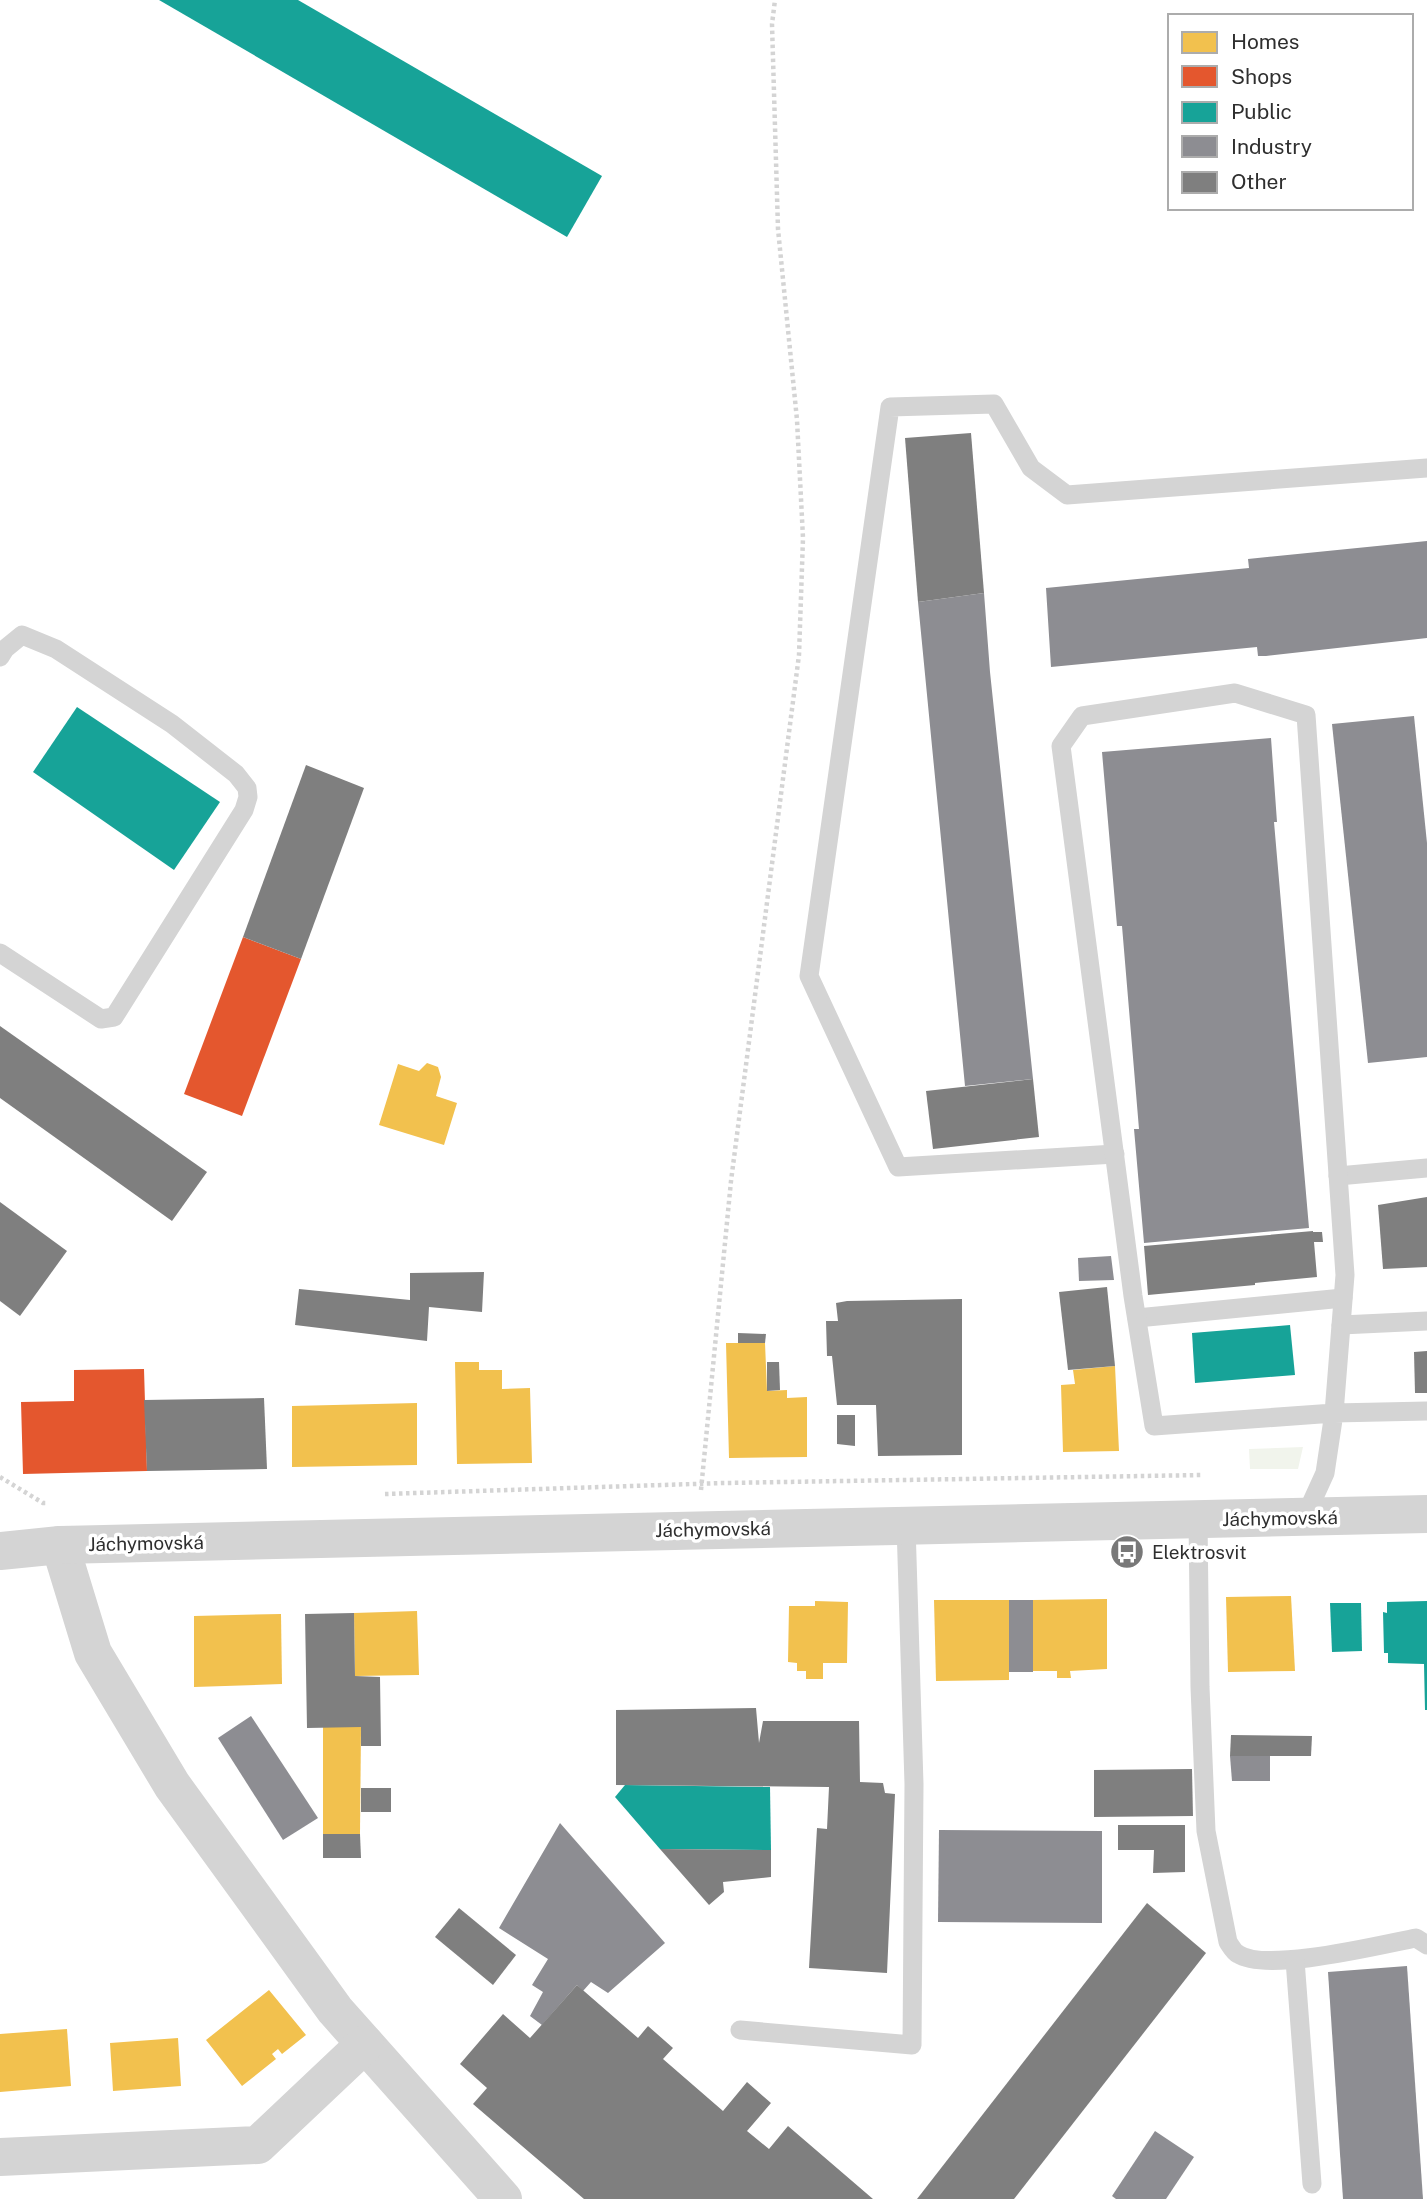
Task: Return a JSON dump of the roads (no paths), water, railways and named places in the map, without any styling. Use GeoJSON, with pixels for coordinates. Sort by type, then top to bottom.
{"type":"FeatureCollection","features":[{"type":"Feature","properties":{"kind":"street","name":"Jáchymovská"},"geometry":{"type":"LineString","coordinates":[[0,1551],[60,1545],[1427,1514]]}},
{"type":"Feature","properties":{"kind":"street"},"geometry":{"type":"LineString","coordinates":[[60,1545],[93,1653],[172,1785],[335,2010],[503,2199]]}},
{"type":"Feature","properties":{"kind":"street"},"geometry":{"type":"LineString","coordinates":[[0,2157],[258,2145],[365,2044]]}},
{"type":"Feature","properties":{"kind":"lane"},"geometry":{"type":"LineString","coordinates":[[1115,1154],[898,1167],[809,976],[890,407],[994,404],[1031,468],[1067,495],[1427,468]]}},
{"type":"Feature","properties":{"kind":"lane"},"geometry":{"type":"LineString","coordinates":[[0,657],[5,649],[22,635],[56,649],[172,724],[243,781],[248,797],[244,810],[114,1017],[101,1018],[0,953]]}},
{"type":"Feature","properties":{"kind":"lane"},"geometry":{"type":"LineString","coordinates":[[1305,1517],[1325,1473],[1334,1413],[1345,1275],[1306,716],[1235,693],[1082,716],[1061,746],[1136,1318],[1154,1426],[1334,1413],[1427,1411]]}},
{"type":"Feature","properties":{"kind":"lane"},"geometry":{"type":"LineString","coordinates":[[1338,1176],[1427,1168]]}},
{"type":"Feature","properties":{"kind":"lane"},"geometry":{"type":"LineString","coordinates":[[1136,1318],[1343,1298]]}},
{"type":"Feature","properties":{"kind":"lane"},"geometry":{"type":"LineString","coordinates":[[1341,1325],[1427,1321]]}},
{"type":"Feature","properties":{"kind":"lane"},"geometry":{"type":"LineString","coordinates":[[1198,1519],[1200,1686],[1206,1831],[1228,1942],[1237,1954],[1254,1960],[1295,1960],[1416,1938],[1427,1944]]}},
{"type":"Feature","properties":{"kind":"lane"},"geometry":{"type":"LineString","coordinates":[[740,2030],[912,2045],[914,1784],[906,1525]]}},
{"type":"Feature","properties":{"kind":"lane"},"geometry":{"type":"LineString","coordinates":[[1295,1960],[1312,2184]]}},
{"type":"Feature","properties":{"kind":"place","name":"Elektrosvit"},"geometry":{"type":"Point","coordinates":[1127,1552]}}]}
